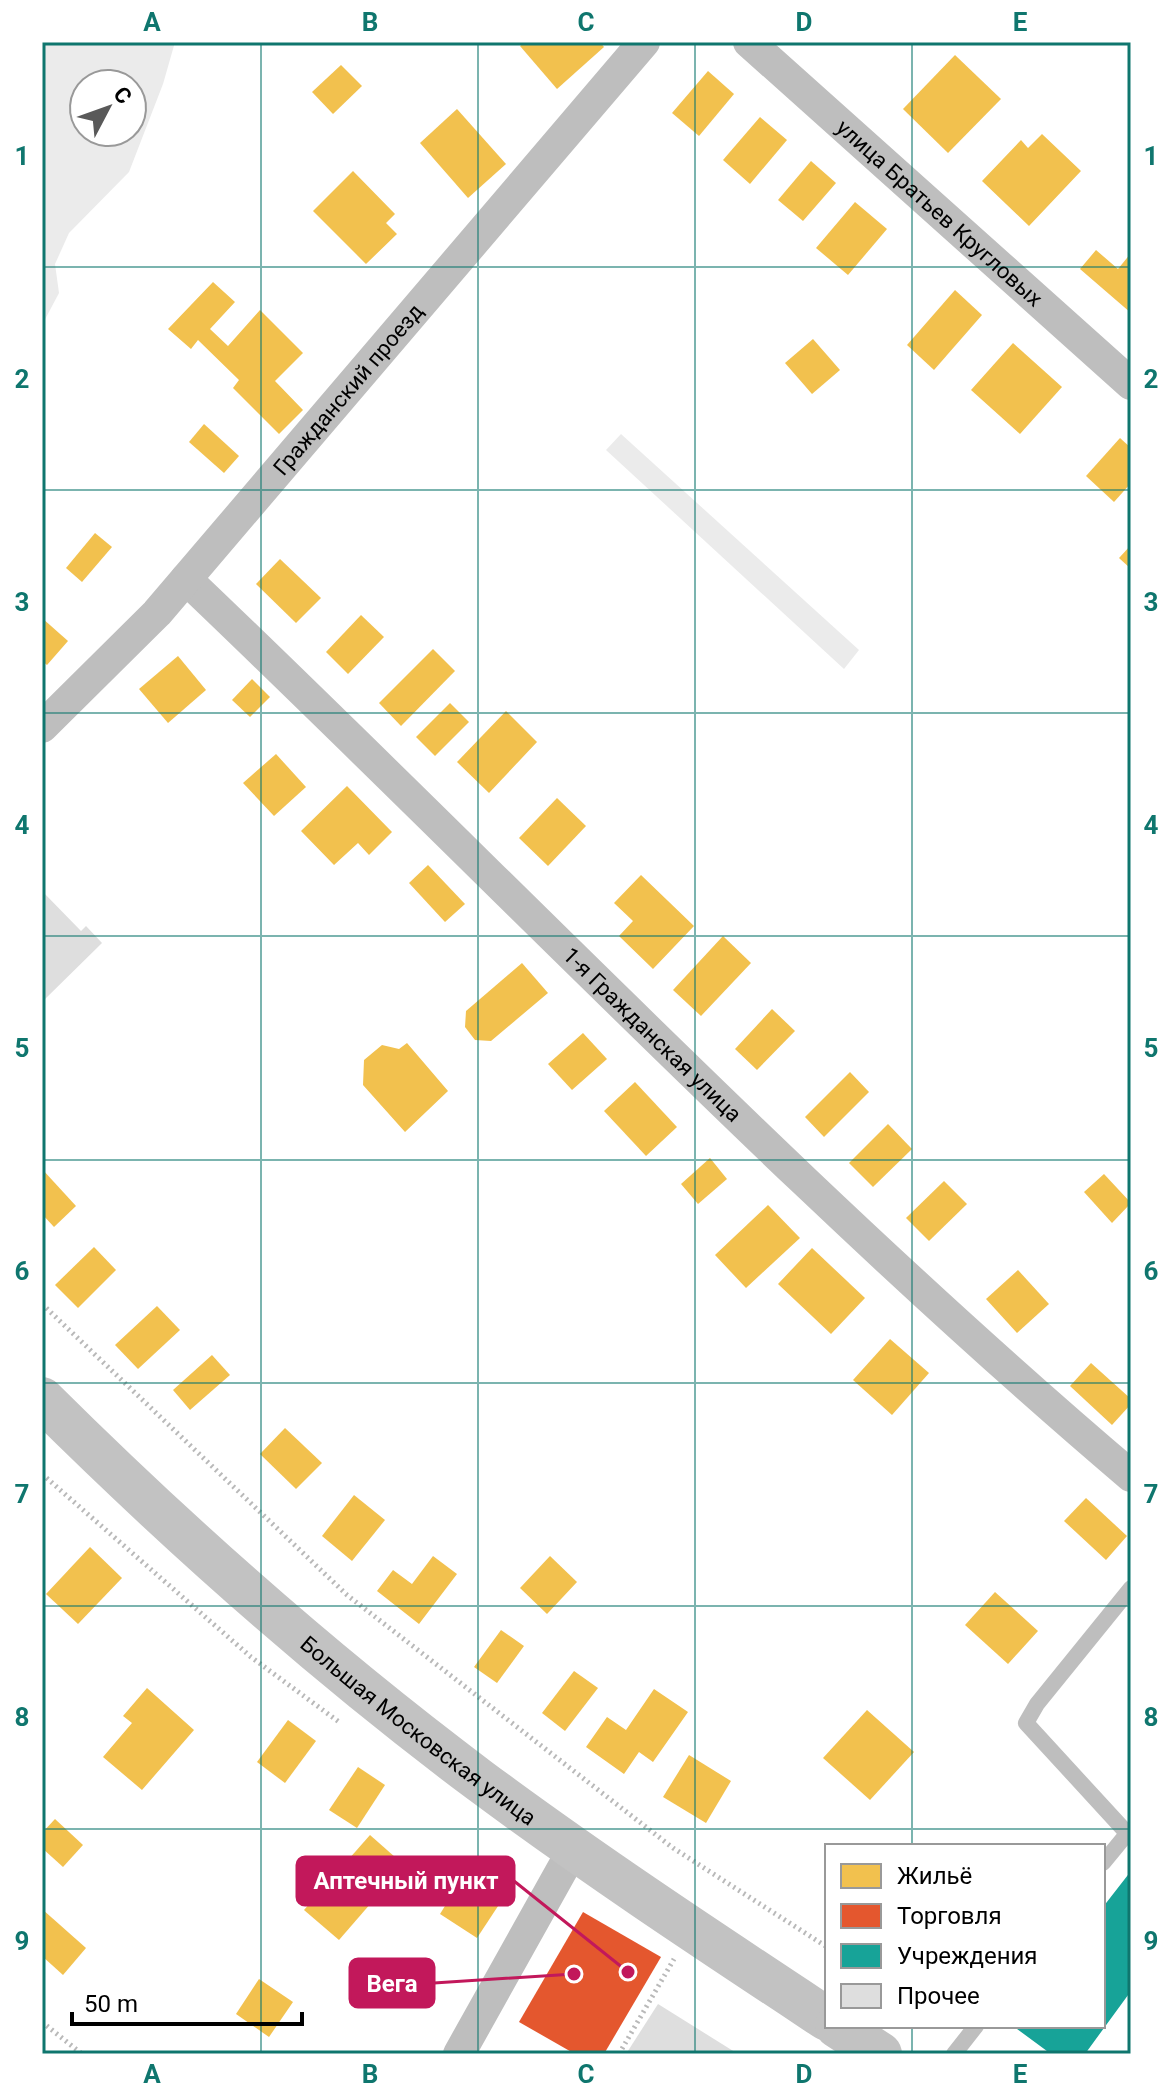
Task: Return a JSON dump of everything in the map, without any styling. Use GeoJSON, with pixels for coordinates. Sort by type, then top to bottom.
{"type":"FeatureCollection","features":[{"type":"Feature","properties":{"kind":"main road","name":"Большая Московская улица"},"geometry":{"type":"LineString","coordinates":[[42,1399],[266,1609],[475,1777],[573,1850],[825,2018]]}},
{"type":"Feature","properties":{"kind":"main road"},"geometry":{"type":"LineString","coordinates":[[840,2028],[880,2054]]}},
{"type":"Feature","properties":{"kind":"street","name":"Гражданский проезд"},"geometry":{"type":"LineString","coordinates":[[42,727],[157,613],[644,42]]}},
{"type":"Feature","properties":{"kind":"street","name":"улица Братьев Кругловых"},"geometry":{"type":"LineString","coordinates":[[749,42],[1131,384]]}},
{"type":"Feature","properties":{"kind":"street","name":"1-я Гражданская улица"},"geometry":{"type":"LineString","coordinates":[[186,579],[716,1095],[978,1344],[1131,1476]]}},
{"type":"Feature","properties":{"kind":"street"},"geometry":{"type":"LineString","coordinates":[[459,2054],[573,1850]]}},
{"type":"Feature","properties":{"kind":"lane"},"geometry":{"type":"LineString","coordinates":[[1105,1861],[1129,1831],[1026,1723],[1037,1704],[1131,1588]]}},
{"type":"Feature","properties":{"kind":"lane"},"geometry":{"type":"LineString","coordinates":[[954,2054],[974,2028]]}},
{"type":"Feature","properties":{"kind":"path"},"geometry":{"type":"LineString","coordinates":[[42,1304],[347,1595],[673,1848],[825,1946]]}},
{"type":"Feature","properties":{"kind":"path"},"geometry":{"type":"LineString","coordinates":[[619,2054],[674,1958]]}},
{"type":"Feature","properties":{"kind":"path"},"geometry":{"type":"LineString","coordinates":[[42,2022],[82,2054]]}},
{"type":"Feature","properties":{"kind":"shaded area"},"geometry":{"type":"Polygon","coordinates":[[[42,42],[175,42],[148,123],[148,68],[68,68],[68,148],[138,148],[129,172],[69,233],[55,264],[59,293],[42,325],[42,42]]]}},
{"type":"Feature","properties":{"kind":"shaded area"},"geometry":{"type":"Polygon","coordinates":[[[621,434],[859,650],[844,669],[606,450],[621,434]]]}},
{"type":"Feature","properties":{"kind":"building: Жильё"},"geometry":{"type":"Polygon","coordinates":[[[525,42],[600,42],[604,47],[557,89],[520,46],[525,42]]]}},
{"type":"Feature","properties":{"kind":"building: Жильё"},"geometry":{"type":"Polygon","coordinates":[[[955,55],[1001,99],[948,153],[903,109],[955,55]]]}},
{"type":"Feature","properties":{"kind":"building: Жильё"},"geometry":{"type":"Polygon","coordinates":[[[341,65],[362,86],[333,114],[312,92],[341,65]]]}},
{"type":"Feature","properties":{"kind":"building: Жильё"},"geometry":{"type":"Polygon","coordinates":[[[708,71],[734,94],[699,136],[672,113],[708,71]]]}},
{"type":"Feature","properties":{"kind":"building: Жильё"},"geometry":{"type":"Polygon","coordinates":[[[457,109],[506,164],[468,198],[420,143],[457,109]]]}},
{"type":"Feature","properties":{"kind":"building: Жильё"},"geometry":{"type":"Polygon","coordinates":[[[760,117],[787,140],[750,184],[723,160],[760,117]]]}},
{"type":"Feature","properties":{"kind":"building: Жильё"},"geometry":{"type":"Polygon","coordinates":[[[1042,134],[1081,171],[1029,226],[982,181],[1021,140],[1028,148],[1042,134]]]}},
{"type":"Feature","properties":{"kind":"building: Жильё"},"geometry":{"type":"Polygon","coordinates":[[[811,161],[836,183],[803,221],[778,200],[811,161]]]}},
{"type":"Feature","properties":{"kind":"building: Жильё"},"geometry":{"type":"Polygon","coordinates":[[[353,171],[395,214],[386,223],[397,234],[366,264],[313,211],[353,171]]]}},
{"type":"Feature","properties":{"kind":"building: Жильё"},"geometry":{"type":"Polygon","coordinates":[[[855,202],[887,229],[848,275],[816,248],[855,202]]]}},
{"type":"Feature","properties":{"kind":"building: Жильё"},"geometry":{"type":"Polygon","coordinates":[[[1096,250],[1118,269],[1131,253],[1131,313],[1080,269],[1096,250]]]}},
{"type":"Feature","properties":{"kind":"building: Жильё"},"geometry":{"type":"Polygon","coordinates":[[[213,282],[235,302],[210,329],[228,346],[260,310],[303,353],[275,381],[303,410],[279,434],[233,388],[239,380],[198,340],[191,349],[168,329],[213,282]]]}},
{"type":"Feature","properties":{"kind":"building: Жильё"},"geometry":{"type":"Polygon","coordinates":[[[955,290],[982,315],[934,370],[907,345],[955,290]]]}},
{"type":"Feature","properties":{"kind":"building: Жильё"},"geometry":{"type":"Polygon","coordinates":[[[813,339],[840,370],[812,394],[785,363],[813,339]]]}},
{"type":"Feature","properties":{"kind":"building: Жильё"},"geometry":{"type":"Polygon","coordinates":[[[1013,343],[1062,387],[1020,434],[971,390],[1013,343]]]}},
{"type":"Feature","properties":{"kind":"building: Жильё"},"geometry":{"type":"Polygon","coordinates":[[[204,424],[239,456],[224,473],[189,442],[204,424]]]}},
{"type":"Feature","properties":{"kind":"building: Жильё"},"geometry":{"type":"Polygon","coordinates":[[[1120,438],[1131,448],[1131,483],[1114,502],[1086,476],[1120,438]]]}},
{"type":"Feature","properties":{"kind":"building: Жильё"},"geometry":{"type":"Polygon","coordinates":[[[95,533],[112,547],[82,582],[66,568],[95,533]]]}},
{"type":"Feature","properties":{"kind":"building: Жильё"},"geometry":{"type":"Polygon","coordinates":[[[1131,545],[1131,569],[1119,558],[1131,545]]]}},
{"type":"Feature","properties":{"kind":"building: Жильё"},"geometry":{"type":"Polygon","coordinates":[[[280,559],[321,598],[296,623],[256,584],[280,559]]]}},
{"type":"Feature","properties":{"kind":"building: Жильё"},"geometry":{"type":"Polygon","coordinates":[[[361,615],[384,637],[348,674],[326,652],[361,615]]]}},
{"type":"Feature","properties":{"kind":"building: Жильё"},"geometry":{"type":"Polygon","coordinates":[[[42,618],[68,641],[47,665],[42,661],[42,618]]]}},
{"type":"Feature","properties":{"kind":"building: Жильё"},"geometry":{"type":"Polygon","coordinates":[[[433,649],[455,671],[401,726],[379,703],[433,649]]]}},
{"type":"Feature","properties":{"kind":"building: Жильё"},"geometry":{"type":"Polygon","coordinates":[[[178,656],[206,690],[168,723],[139,689],[178,656]]]}},
{"type":"Feature","properties":{"kind":"building: Жильё"},"geometry":{"type":"Polygon","coordinates":[[[252,679],[270,697],[250,717],[232,700],[252,679]]]}},
{"type":"Feature","properties":{"kind":"building: Жильё"},"geometry":{"type":"Polygon","coordinates":[[[450,703],[469,722],[435,756],[416,737],[450,703]]]}},
{"type":"Feature","properties":{"kind":"building: Жильё"},"geometry":{"type":"Polygon","coordinates":[[[506,711],[537,742],[489,793],[457,762],[506,711]]]}},
{"type":"Feature","properties":{"kind":"building: Жильё"},"geometry":{"type":"Polygon","coordinates":[[[276,754],[306,787],[274,816],[243,783],[276,754]]]}},
{"type":"Feature","properties":{"kind":"building: Жильё"},"geometry":{"type":"Polygon","coordinates":[[[347,786],[392,832],[369,855],[358,843],[334,865],[301,831],[347,786]]]}},
{"type":"Feature","properties":{"kind":"building: Жильё"},"geometry":{"type":"Polygon","coordinates":[[[557,798],[586,826],[548,866],[519,838],[557,798]]]}},
{"type":"Feature","properties":{"kind":"building: Жильё"},"geometry":{"type":"Polygon","coordinates":[[[428,865],[465,904],[445,922],[409,883],[428,865]]]}},
{"type":"Feature","properties":{"kind":"building: Жильё"},"geometry":{"type":"Polygon","coordinates":[[[641,875],[694,926],[653,969],[619,936],[633,921],[614,903],[641,875]]]}},
{"type":"Feature","properties":{"kind":"building: Жильё"},"geometry":{"type":"Polygon","coordinates":[[[723,936],[751,963],[701,1016],[673,990],[723,936]]]}},
{"type":"Feature","properties":{"kind":"building: Жильё"},"geometry":{"type":"Polygon","coordinates":[[[522,963],[548,993],[491,1041],[475,1040],[465,1027],[466,1011],[522,963]]]}},
{"type":"Feature","properties":{"kind":"building: Жильё"},"geometry":{"type":"Polygon","coordinates":[[[772,1009],[795,1031],[757,1070],[735,1049],[772,1009]]]}},
{"type":"Feature","properties":{"kind":"building: Жильё"},"geometry":{"type":"Polygon","coordinates":[[[583,1033],[607,1059],[572,1090],[548,1064],[583,1033]]]}},
{"type":"Feature","properties":{"kind":"building: Жильё"},"geometry":{"type":"Polygon","coordinates":[[[407,1043],[448,1091],[405,1132],[363,1085],[364,1060],[382,1045],[399,1049],[407,1043]]]}},
{"type":"Feature","properties":{"kind":"building: Жильё"},"geometry":{"type":"Polygon","coordinates":[[[850,1072],[869,1092],[824,1137],[805,1117],[850,1072]]]}},
{"type":"Feature","properties":{"kind":"building: Жильё"},"geometry":{"type":"Polygon","coordinates":[[[635,1082],[677,1127],[646,1156],[604,1111],[635,1082]]]}},
{"type":"Feature","properties":{"kind":"building: Жильё"},"geometry":{"type":"Polygon","coordinates":[[[888,1124],[912,1149],[873,1187],[849,1163],[888,1124]]]}},
{"type":"Feature","properties":{"kind":"building: Жильё"},"geometry":{"type":"Polygon","coordinates":[[[710,1158],[727,1179],[698,1204],[681,1184],[710,1158]]]}},
{"type":"Feature","properties":{"kind":"building: Жильё"},"geometry":{"type":"Polygon","coordinates":[[[42,1169],[76,1206],[54,1227],[42,1214],[42,1169]]]}},
{"type":"Feature","properties":{"kind":"building: Жильё"},"geometry":{"type":"Polygon","coordinates":[[[1104,1174],[1131,1203],[1112,1223],[1084,1192],[1104,1174]]]}},
{"type":"Feature","properties":{"kind":"building: Жильё"},"geometry":{"type":"Polygon","coordinates":[[[944,1181],[967,1204],[929,1241],[906,1218],[944,1181]]]}},
{"type":"Feature","properties":{"kind":"building: Жильё"},"geometry":{"type":"Polygon","coordinates":[[[768,1205],[800,1238],[746,1288],[715,1255],[768,1205]]]}},
{"type":"Feature","properties":{"kind":"building: Жильё"},"geometry":{"type":"Polygon","coordinates":[[[94,1247],[116,1270],[78,1308],[55,1285],[94,1247]]]}},
{"type":"Feature","properties":{"kind":"building: Жильё"},"geometry":{"type":"Polygon","coordinates":[[[812,1248],[865,1298],[831,1334],[778,1284],[812,1248]]]}},
{"type":"Feature","properties":{"kind":"building: Жильё"},"geometry":{"type":"Polygon","coordinates":[[[1018,1270],[1049,1304],[1017,1333],[986,1299],[1018,1270]]]}},
{"type":"Feature","properties":{"kind":"building: Жильё"},"geometry":{"type":"Polygon","coordinates":[[[157,1306],[180,1330],[138,1369],[115,1345],[157,1306]]]}},
{"type":"Feature","properties":{"kind":"building: Жильё"},"geometry":{"type":"Polygon","coordinates":[[[890,1339],[929,1373],[892,1415],[853,1380],[890,1339]]]}},
{"type":"Feature","properties":{"kind":"building: Жильё"},"geometry":{"type":"Polygon","coordinates":[[[212,1355],[230,1375],[190,1410],[173,1390],[212,1355]]]}},
{"type":"Feature","properties":{"kind":"building: Жильё"},"geometry":{"type":"Polygon","coordinates":[[[1091,1363],[1131,1399],[1131,1404],[1112,1425],[1070,1386],[1091,1363]]]}},
{"type":"Feature","properties":{"kind":"building: Жильё"},"geometry":{"type":"Polygon","coordinates":[[[285,1428],[322,1463],[296,1489],[260,1454],[285,1428]]]}},
{"type":"Feature","properties":{"kind":"building: Жильё"},"geometry":{"type":"Polygon","coordinates":[[[354,1495],[385,1520],[352,1561],[322,1536],[354,1495]]]}},
{"type":"Feature","properties":{"kind":"building: Жильё"},"geometry":{"type":"Polygon","coordinates":[[[1086,1498],[1127,1536],[1106,1560],[1064,1521],[1086,1498]]]}},
{"type":"Feature","properties":{"kind":"building: Жильё"},"geometry":{"type":"Polygon","coordinates":[[[90,1547],[122,1578],[78,1624],[46,1594],[90,1547]]]}},
{"type":"Feature","properties":{"kind":"building: Жильё"},"geometry":{"type":"Polygon","coordinates":[[[433,1556],[457,1574],[419,1624],[377,1591],[393,1570],[412,1584],[433,1556]]]}},
{"type":"Feature","properties":{"kind":"building: Жильё"},"geometry":{"type":"Polygon","coordinates":[[[550,1556],[577,1582],[547,1614],[520,1588],[550,1556]]]}},
{"type":"Feature","properties":{"kind":"building: Жильё"},"geometry":{"type":"Polygon","coordinates":[[[995,1592],[1038,1631],[1008,1664],[965,1625],[995,1592]]]}},
{"type":"Feature","properties":{"kind":"building: Жильё"},"geometry":{"type":"Polygon","coordinates":[[[501,1630],[524,1646],[497,1683],[474,1667],[501,1630]]]}},
{"type":"Feature","properties":{"kind":"building: Жильё"},"geometry":{"type":"Polygon","coordinates":[[[574,1671],[598,1688],[565,1731],[542,1713],[574,1671]]]}},
{"type":"Feature","properties":{"kind":"building: Жильё"},"geometry":{"type":"Polygon","coordinates":[[[147,1688],[194,1730],[142,1790],[103,1757],[132,1723],[123,1716],[147,1688]]]}},
{"type":"Feature","properties":{"kind":"building: Жильё"},"geometry":{"type":"Polygon","coordinates":[[[654,1689],[688,1712],[653,1762],[639,1752],[624,1774],[586,1747],[607,1717],[626,1730],[654,1689]]]}},
{"type":"Feature","properties":{"kind":"building: Жильё"},"geometry":{"type":"Polygon","coordinates":[[[867,1710],[914,1752],[870,1800],[823,1758],[867,1710]]]}},
{"type":"Feature","properties":{"kind":"building: Жильё"},"geometry":{"type":"Polygon","coordinates":[[[288,1720],[316,1741],[285,1783],[257,1762],[288,1720]]]}},
{"type":"Feature","properties":{"kind":"building: Жильё"},"geometry":{"type":"Polygon","coordinates":[[[689,1755],[731,1781],[706,1823],[663,1797],[689,1755]]]}},
{"type":"Feature","properties":{"kind":"building: Жильё"},"geometry":{"type":"Polygon","coordinates":[[[358,1767],[385,1785],[357,1828],[329,1810],[358,1767]]]}},
{"type":"Feature","properties":{"kind":"building: Жильё"},"geometry":{"type":"Polygon","coordinates":[[[55,1819],[83,1845],[63,1867],[42,1848],[42,1833],[55,1819]]]}},
{"type":"Feature","properties":{"kind":"building: Жильё"},"geometry":{"type":"Polygon","coordinates":[[[370,1835],[404,1865],[339,1940],[304,1910],[370,1835]]]}},
{"type":"Feature","properties":{"kind":"building: Жильё"},"geometry":{"type":"Polygon","coordinates":[[[466,1872],[504,1897],[477,1938],[440,1914],[466,1872]]]}},
{"type":"Feature","properties":{"kind":"building: Жильё"},"geometry":{"type":"Polygon","coordinates":[[[42,1909],[86,1948],[63,1975],[42,1956],[42,1909]]]}},
{"type":"Feature","properties":{"kind":"building: Жильё"},"geometry":{"type":"Polygon","coordinates":[[[259,1979],[293,2002],[269,2037],[236,2014],[259,1979]]]}},
{"type":"Feature","properties":{"kind":"building: Торговля"},"geometry":{"type":"Polygon","coordinates":[[[583,1912],[661,1957],[604,2054],[575,2054],[519,2022],[583,1912]]]}},
{"type":"Feature","properties":{"kind":"building: Учреждения"},"geometry":{"type":"Polygon","coordinates":[[[1131,1871],[1131,1991],[1105,2027],[1105,1904],[1131,1871]]]}},
{"type":"Feature","properties":{"kind":"building: Учреждения"},"geometry":{"type":"Polygon","coordinates":[[[1016,2028],[1104,2028],[1085,2054],[1051,2054],[1016,2028]]]}},
{"type":"Feature","properties":{"kind":"building: Прочее"},"geometry":{"type":"Polygon","coordinates":[[[42,891],[81,931],[86,926],[102,943],[42,1002],[42,891]]]}},
{"type":"Feature","properties":{"kind":"building: Прочее"},"geometry":{"type":"Polygon","coordinates":[[[658,2004],[738,2054],[626,2054],[658,2004]]]}},
{"type":"Feature","properties":{"kind":"place","name":"Аптечный пункт"},"geometry":{"type":"Point","coordinates":[628,1972]}},
{"type":"Feature","properties":{"kind":"place","name":"Вега"},"geometry":{"type":"Point","coordinates":[574,1974]}}]}
